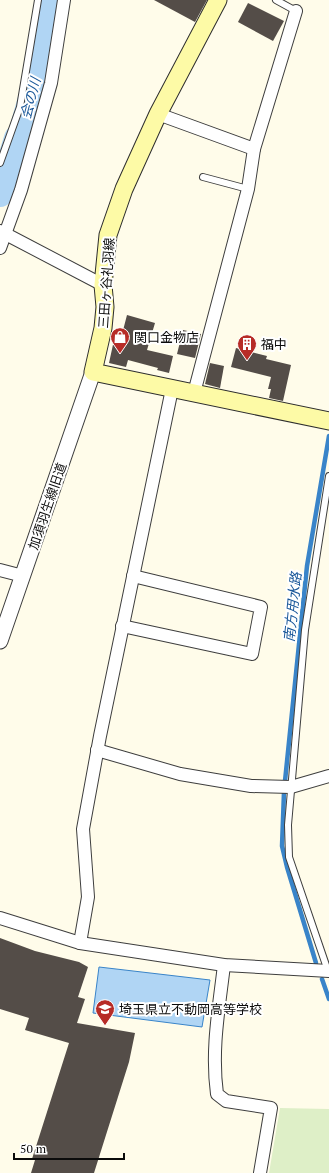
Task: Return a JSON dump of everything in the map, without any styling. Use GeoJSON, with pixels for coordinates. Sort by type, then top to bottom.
{"type":"FeatureCollection","features":[{"type":"Feature","properties":{"kind":"main road","name":"三田ヶ谷礼羽線"},"geometry":{"type":"LineString","coordinates":[[93,372],[103,328],[105,307],[103,285],[108,235],[124,189],[158,114],[218,0]]}},
{"type":"Feature","properties":{"kind":"main road"},"geometry":{"type":"LineString","coordinates":[[93,372],[329,421]]}},
{"type":"Feature","properties":{"kind":"street"},"geometry":{"type":"LineString","coordinates":[[0,248],[2,233],[21,190],[51,83],[64,0]]}},
{"type":"Feature","properties":{"kind":"street"},"geometry":{"type":"LineString","coordinates":[[194,393],[248,189],[254,149],[296,11]]}},
{"type":"Feature","properties":{"kind":"street"},"geometry":{"type":"LineString","coordinates":[[158,114],[254,149]]}},
{"type":"Feature","properties":{"kind":"street"},"geometry":{"type":"LineString","coordinates":[[2,233],[103,285]]}},
{"type":"Feature","properties":{"kind":"street","name":"加須羽生線旧道"},"geometry":{"type":"LineString","coordinates":[[0,641],[93,372]]}},
{"type":"Feature","properties":{"kind":"street"},"geometry":{"type":"LineString","coordinates":[[80,943],[88,898],[83,829],[122,626],[172,389]]}},
{"type":"Feature","properties":{"kind":"street"},"geometry":{"type":"LineString","coordinates":[[0,570],[23,576]]}},
{"type":"Feature","properties":{"kind":"street"},"geometry":{"type":"LineString","coordinates":[[122,626],[252,654],[261,607],[133,576]]}},
{"type":"Feature","properties":{"kind":"street"},"geometry":{"type":"LineString","coordinates":[[97,750],[180,774],[251,786],[287,787],[329,776]]}},
{"type":"Feature","properties":{"kind":"street"},"geometry":{"type":"LineString","coordinates":[[0,918],[80,943],[224,965],[325,971]]}},
{"type":"Feature","properties":{"kind":"street"},"geometry":{"type":"LineString","coordinates":[[224,965],[214,1049],[214,1072],[217,1094],[226,1101],[271,1108],[260,1173]]}},
{"type":"Feature","properties":{"kind":"lane"},"geometry":{"type":"LineString","coordinates":[[0,163],[20,107],[38,0]]}},
{"type":"Feature","properties":{"kind":"lane"},"geometry":{"type":"LineString","coordinates":[[276,0],[296,11]]}},
{"type":"Feature","properties":{"kind":"lane"},"geometry":{"type":"LineString","coordinates":[[203,177],[248,189]]}},
{"type":"Feature","properties":{"kind":"lane"},"geometry":{"type":"LineString","coordinates":[[325,971],[289,857],[287,787],[304,630],[329,476]]}},
{"type":"Feature","properties":{"kind":"green space"},"geometry":{"type":"Polygon","coordinates":[[[280,1108],[329,1109],[329,1173],[269,1173],[280,1108]]]}},
{"type":"Feature","properties":{"kind":"water"},"geometry":{"type":"Polygon","coordinates":[[[99,967],[210,980],[202,1027],[93,1013],[99,967]]]}},
{"type":"Feature","properties":{"kind":"building"},"geometry":{"type":"Polygon","coordinates":[[[154,0],[207,0],[195,22],[154,0]]]}},
{"type":"Feature","properties":{"kind":"building"},"geometry":{"type":"Polygon","coordinates":[[[248,3],[284,21],[273,41],[238,22],[248,3]]]}},
{"type":"Feature","properties":{"kind":"building"},"geometry":{"type":"Polygon","coordinates":[[[127,315],[155,323],[147,350],[173,356],[169,373],[157,370],[158,368],[128,360],[126,367],[109,363],[114,340],[120,342],[127,315]]]}},
{"type":"Feature","properties":{"kind":"building"},"geometry":{"type":"Polygon","coordinates":[[[183,330],[201,334],[195,358],[177,354],[183,330]]]}},
{"type":"Feature","properties":{"kind":"building"},"geometry":{"type":"Polygon","coordinates":[[[236,348],[267,356],[266,359],[291,365],[283,401],[269,398],[271,389],[268,389],[271,377],[231,367],[236,348]]]}},
{"type":"Feature","properties":{"kind":"building"},"geometry":{"type":"Polygon","coordinates":[[[210,363],[224,366],[220,388],[205,384],[210,363]]]}},
{"type":"Feature","properties":{"kind":"building"},"geometry":{"type":"Polygon","coordinates":[[[0,938],[35,951],[79,962],[88,967],[78,997],[85,999],[77,1023],[135,1033],[129,1062],[94,1173],[31,1173],[35,1160],[32,1159],[69,1043],[25,1030],[29,1018],[0,1009],[0,938]]]}},
{"type":"Feature","properties":{"kind":"waterway","name":"会の川"},"geometry":{"type":"LineString","coordinates":[[0,194],[17,138],[21,134],[33,91],[51,0]]}},
{"type":"Feature","properties":{"kind":"waterway","name":"南方用水路"},"geometry":{"type":"LineString","coordinates":[[285,781],[307,566],[329,436]]}},
{"type":"Feature","properties":{"kind":"waterway","name":"南方用水路"},"geometry":{"type":"LineString","coordinates":[[284,792],[282,846],[316,963]]}},
{"type":"Feature","properties":{"kind":"waterway","name":"南方用水路"},"geometry":{"type":"LineString","coordinates":[[322,979],[329,999]]}},
{"type":"Feature","properties":{"kind":"place","name":"関口金物店"},"geometry":{"type":"Point","coordinates":[120,354]}},
{"type":"Feature","properties":{"kind":"place","name":"福中"},"geometry":{"type":"Point","coordinates":[247,361]}},
{"type":"Feature","properties":{"kind":"place","name":"埼玉県立不動岡高等学校"},"geometry":{"type":"Point","coordinates":[105,1026]}}]}
